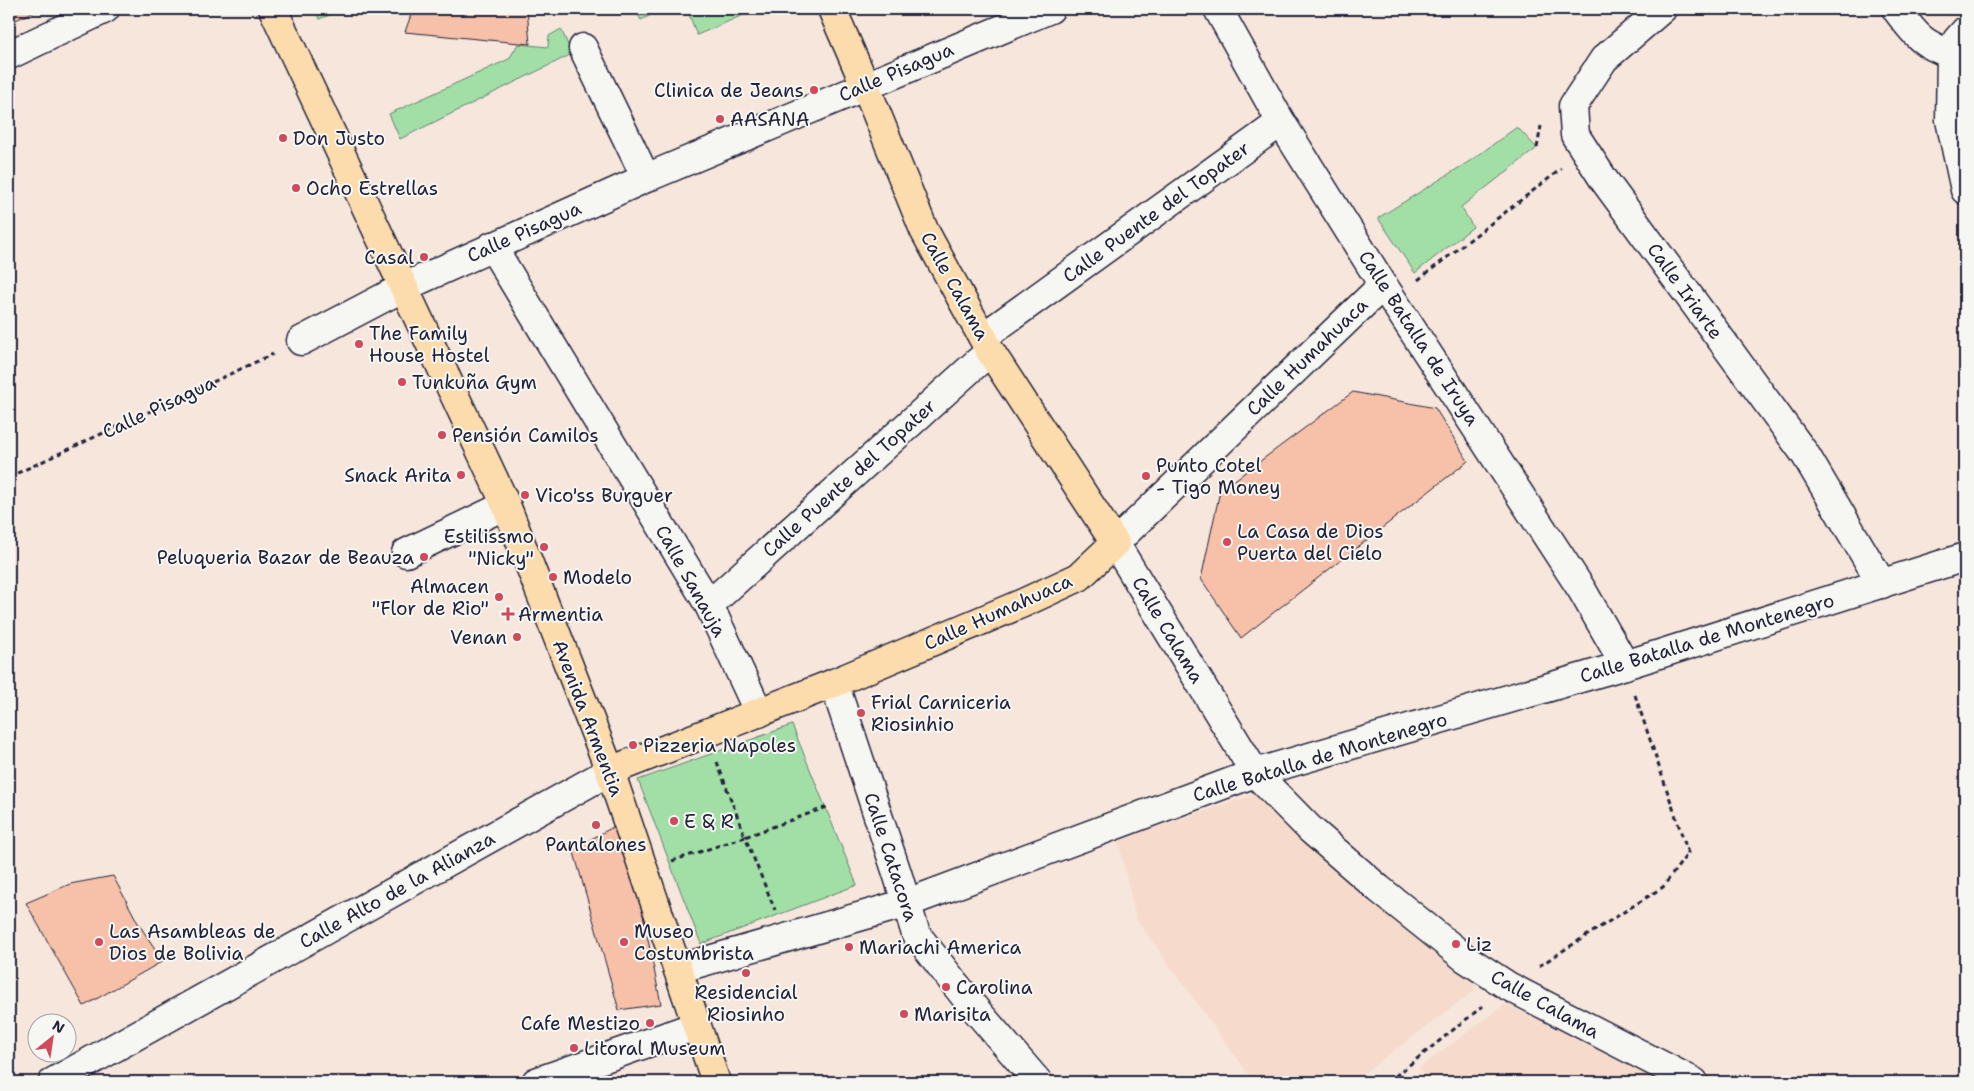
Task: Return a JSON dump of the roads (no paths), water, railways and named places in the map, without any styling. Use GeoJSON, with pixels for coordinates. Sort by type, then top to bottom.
{"type":"FeatureCollection","features":[{"type":"Feature","properties":{"kind":"main road","name":"Avenida Armentia"},"geometry":{"type":"LineString","coordinates":[[273,9],[506,505],[610,771],[716,1082]]}},
{"type":"Feature","properties":{"kind":"main road","name":"Calle Calama"},"geometry":{"type":"LineString","coordinates":[[832,9],[924,230],[986,344],[1115,543]]}},
{"type":"Feature","properties":{"kind":"main road","name":"Calle Humahuaca"},"geometry":{"type":"LineString","coordinates":[[610,771],[834,683],[1023,603],[1079,576],[1115,543]]}},
{"type":"Feature","properties":{"kind":"street"},"geometry":{"type":"LineString","coordinates":[[9,55],[105,9]]}},
{"type":"Feature","properties":{"kind":"street","name":"Calle Pisagua"},"geometry":{"type":"LineString","coordinates":[[301,341],[404,287],[492,246],[646,178],[1050,9]]}},
{"type":"Feature","properties":{"kind":"street","name":"Calle Batalla de Iruya"},"geometry":{"type":"LineString","coordinates":[[1218,9],[1282,122],[1388,292],[1582,590],[1624,665]]}},
{"type":"Feature","properties":{"kind":"street","name":"Calle Iriarte"},"geometry":{"type":"LineString","coordinates":[[1662,9],[1604,59],[1573,106],[1575,135],[1604,180],[1805,454],[1882,584]]}},
{"type":"Feature","properties":{"kind":"street"},"geometry":{"type":"LineString","coordinates":[[1896,9],[1918,37],[1932,47],[1952,54]]}},
{"type":"Feature","properties":{"kind":"street"},"geometry":{"type":"LineString","coordinates":[[1965,30],[1957,40],[1952,54],[1950,120],[1965,190]]}},
{"type":"Feature","properties":{"kind":"street"},"geometry":{"type":"LineString","coordinates":[[582,48],[646,178]]}},
{"type":"Feature","properties":{"kind":"street","name":"Calle Puente del Topater"},"geometry":{"type":"LineString","coordinates":[[709,605],[986,344],[1282,122]]}},
{"type":"Feature","properties":{"kind":"street","name":"Calle Sanauja"},"geometry":{"type":"LineString","coordinates":[[492,246],[709,605],[759,713]]}},
{"type":"Feature","properties":{"kind":"street","name":"Calle Humahuaca"},"geometry":{"type":"LineString","coordinates":[[1115,543],[1388,292]]}},
{"type":"Feature","properties":{"kind":"street"},"geometry":{"type":"LineString","coordinates":[[406,553],[506,505]]}},
{"type":"Feature","properties":{"kind":"street","name":"Calle Calama"},"geometry":{"type":"LineString","coordinates":[[1115,543],[1255,773],[1311,830],[1379,889],[1465,958],[1508,986],[1694,1082]]}},
{"type":"Feature","properties":{"kind":"street","name":"Calle Batalla de Montenegro"},"geometry":{"type":"LineString","coordinates":[[678,969],[907,903],[1255,773],[1624,665],[1965,557]]}},
{"type":"Feature","properties":{"kind":"street","name":"Calle Catacora"},"geometry":{"type":"LineString","coordinates":[[834,683],[916,934],[970,1003],[1038,1082]]}},
{"type":"Feature","properties":{"kind":"street","name":"Calle Alto de la Alianza"},"geometry":{"type":"LineString","coordinates":[[54,1082],[610,771]]}},
{"type":"Feature","properties":{"kind":"street"},"geometry":{"type":"LineString","coordinates":[[536,1082],[696,1026]]}},
{"type":"Feature","properties":{"kind":"place","name":"Clinica de Jeans"},"geometry":{"type":"Point","coordinates":[814,90]}},
{"type":"Feature","properties":{"kind":"place","name":"AASANA"},"geometry":{"type":"Point","coordinates":[720,119]}},
{"type":"Feature","properties":{"kind":"place","name":"Don Justo"},"geometry":{"type":"Point","coordinates":[283,138]}},
{"type":"Feature","properties":{"kind":"place","name":"Ocho Estrellas"},"geometry":{"type":"Point","coordinates":[296,188]}},
{"type":"Feature","properties":{"kind":"place","name":"Casal"},"geometry":{"type":"Point","coordinates":[424,257]}},
{"type":"Feature","properties":{"kind":"place","name":"The Family House Hostel"},"geometry":{"type":"Point","coordinates":[359,344]}},
{"type":"Feature","properties":{"kind":"place","name":"Tunkuña Gym"},"geometry":{"type":"Point","coordinates":[402,382]}},
{"type":"Feature","properties":{"kind":"place","name":"Pensión Camilos"},"geometry":{"type":"Point","coordinates":[442,435]}},
{"type":"Feature","properties":{"kind":"place","name":"Snack Arita"},"geometry":{"type":"Point","coordinates":[461,475]}},
{"type":"Feature","properties":{"kind":"place","name":"Punto Cotel - Tigo Money"},"geometry":{"type":"Point","coordinates":[1146,476]}},
{"type":"Feature","properties":{"kind":"place","name":"Vico'ss Burguer"},"geometry":{"type":"Point","coordinates":[525,495]}},
{"type":"Feature","properties":{"kind":"place","name":"La Casa de Dios Puerta del Cielo"},"geometry":{"type":"Point","coordinates":[1227,542]}},
{"type":"Feature","properties":{"kind":"place","name":"Estilissmo \"Nicky\""},"geometry":{"type":"Point","coordinates":[544,547]}},
{"type":"Feature","properties":{"kind":"place","name":"Peluqueria Bazar de Beauza"},"geometry":{"type":"Point","coordinates":[424,557]}},
{"type":"Feature","properties":{"kind":"place","name":"Modelo"},"geometry":{"type":"Point","coordinates":[553,577]}},
{"type":"Feature","properties":{"kind":"place","name":"Almacen \"Flor de Rio\""},"geometry":{"type":"Point","coordinates":[499,597]}},
{"type":"Feature","properties":{"kind":"place","name":"Armentia"},"geometry":{"type":"Point","coordinates":[508,614]}},
{"type":"Feature","properties":{"kind":"place","name":"Venan"},"geometry":{"type":"Point","coordinates":[517,637]}},
{"type":"Feature","properties":{"kind":"place","name":"Frial Carniceria Riosinhio"},"geometry":{"type":"Point","coordinates":[861,713]}},
{"type":"Feature","properties":{"kind":"place","name":"Pizzeria Napoles"},"geometry":{"type":"Point","coordinates":[633,745]}},
{"type":"Feature","properties":{"kind":"place","name":"E & R"},"geometry":{"type":"Point","coordinates":[674,821]}},
{"type":"Feature","properties":{"kind":"place","name":"Pantalones"},"geometry":{"type":"Point","coordinates":[596,825]}},
{"type":"Feature","properties":{"kind":"place","name":"Las Asambleas de Dios de Bolivia"},"geometry":{"type":"Point","coordinates":[99,942]}},
{"type":"Feature","properties":{"kind":"place","name":"Museo Costumbrista"},"geometry":{"type":"Point","coordinates":[624,942]}},
{"type":"Feature","properties":{"kind":"place","name":"Liz"},"geometry":{"type":"Point","coordinates":[1456,944]}},
{"type":"Feature","properties":{"kind":"place","name":"Mariachi America"},"geometry":{"type":"Point","coordinates":[849,947]}},
{"type":"Feature","properties":{"kind":"place","name":"Residencial Riosinho"},"geometry":{"type":"Point","coordinates":[746,973]}},
{"type":"Feature","properties":{"kind":"place","name":"Carolina"},"geometry":{"type":"Point","coordinates":[946,987]}},
{"type":"Feature","properties":{"kind":"place","name":"Marisita"},"geometry":{"type":"Point","coordinates":[904,1014]}},
{"type":"Feature","properties":{"kind":"place","name":"Cafe Mestizo"},"geometry":{"type":"Point","coordinates":[650,1023]}},
{"type":"Feature","properties":{"kind":"place","name":"Litoral Museum"},"geometry":{"type":"Point","coordinates":[574,1048]}}]}
